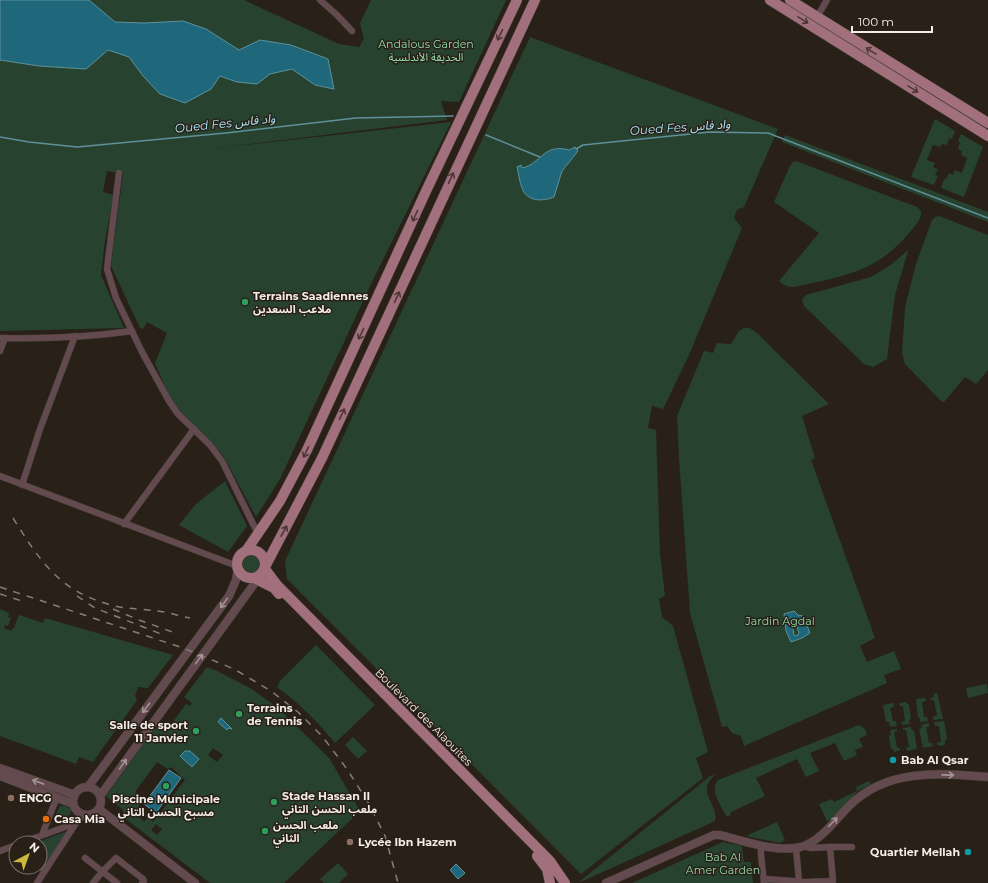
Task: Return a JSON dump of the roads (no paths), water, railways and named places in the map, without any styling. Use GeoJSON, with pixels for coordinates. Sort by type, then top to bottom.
{"type":"FeatureCollection","features":[{"type":"Feature","properties":{"kind":"main road"},"geometry":{"type":"LineString","coordinates":[[260,574],[244,576],[237,567],[238,558],[246,551],[280,501],[307,450],[427,189],[517,0]]}},
{"type":"Feature","properties":{"kind":"main road"},"geometry":{"type":"LineString","coordinates":[[260,574],[302,498],[325,451],[535,0]]}},
{"type":"Feature","properties":{"kind":"main road"},"geometry":{"type":"LineString","coordinates":[[770,0],[827,29],[988,123]]}},
{"type":"Feature","properties":{"kind":"main road"},"geometry":{"type":"LineString","coordinates":[[790,0],[817,17],[827,29],[988,136]]}},
{"type":"Feature","properties":{"kind":"main road"},"geometry":{"type":"LineString","coordinates":[[246,551],[254,550],[262,554],[264,557],[260,574]]}},
{"type":"Feature","properties":{"kind":"main road","name":"Boulevard des Alaouites"},"geometry":{"type":"LineString","coordinates":[[260,574],[538,857],[547,869],[550,883]]}},
{"type":"Feature","properties":{"kind":"main road","name":"Boulevard des Alaouites"},"geometry":{"type":"LineString","coordinates":[[260,574],[277,585],[550,861],[565,883]]}},
{"type":"Feature","properties":{"kind":"street"},"geometry":{"type":"LineString","coordinates":[[320,0],[341,18],[352,31]]}},
{"type":"Feature","properties":{"kind":"street"},"geometry":{"type":"LineString","coordinates":[[817,17],[827,0]]}},
{"type":"Feature","properties":{"kind":"street"},"geometry":{"type":"LineString","coordinates":[[119,173],[107,270],[116,298],[142,352],[169,402],[178,414],[210,445],[222,461],[258,534]]}},
{"type":"Feature","properties":{"kind":"street"},"geometry":{"type":"LineString","coordinates":[[0,351],[2,338],[105,335],[132,331]]}},
{"type":"Feature","properties":{"kind":"street"},"geometry":{"type":"LineString","coordinates":[[22,485],[40,429],[75,336]]}},
{"type":"Feature","properties":{"kind":"street"},"geometry":{"type":"LineString","coordinates":[[124,524],[194,429]]}},
{"type":"Feature","properties":{"kind":"street"},"geometry":{"type":"LineString","coordinates":[[0,476],[237,567],[236,580],[229,596],[88,787]]}},
{"type":"Feature","properties":{"kind":"street"},"geometry":{"type":"LineString","coordinates":[[100,796],[260,574]]}},
{"type":"Feature","properties":{"kind":"street"},"geometry":{"type":"LineString","coordinates":[[0,768],[74,799]]}},
{"type":"Feature","properties":{"kind":"street"},"geometry":{"type":"LineString","coordinates":[[606,883],[714,835],[783,849],[799,847],[811,843],[862,795],[887,782],[910,775],[988,777]]}},
{"type":"Feature","properties":{"kind":"street"},"geometry":{"type":"LineString","coordinates":[[0,776],[57,797],[74,799]]}},
{"type":"Feature","properties":{"kind":"street"},"geometry":{"type":"LineString","coordinates":[[48,865],[76,823],[84,815],[92,814],[99,809],[101,802],[100,796],[95,790],[88,787],[80,789],[74,799],[77,810],[84,815]]}},
{"type":"Feature","properties":{"kind":"street"},"geometry":{"type":"LineString","coordinates":[[42,835],[57,797]]}},
{"type":"Feature","properties":{"kind":"street"},"geometry":{"type":"LineString","coordinates":[[99,809],[191,882]]}},
{"type":"Feature","properties":{"kind":"street"},"geometry":{"type":"LineString","coordinates":[[42,835],[76,823]]}},
{"type":"Feature","properties":{"kind":"street"},"geometry":{"type":"LineString","coordinates":[[761,845],[764,881],[833,881],[830,847]]}},
{"type":"Feature","properties":{"kind":"street"},"geometry":{"type":"LineString","coordinates":[[799,847],[852,847]]}},
{"type":"Feature","properties":{"kind":"street"},"geometry":{"type":"LineString","coordinates":[[799,847],[799,881]]}},
{"type":"Feature","properties":{"kind":"street"},"geometry":{"type":"LineString","coordinates":[[85,858],[117,883]]}},
{"type":"Feature","properties":{"kind":"street"},"geometry":{"type":"LineString","coordinates":[[93,883],[117,858],[143,879],[144,881],[142,883]]}},
{"type":"Feature","properties":{"kind":"water"},"geometry":{"type":"Polygon","coordinates":[[[0,0],[89,0],[115,22],[144,23],[183,21],[206,29],[239,50],[260,40],[291,45],[328,59],[334,89],[315,85],[292,69],[270,74],[257,84],[237,82],[220,76],[211,89],[185,103],[160,94],[143,76],[129,57],[108,50],[86,69],[39,66],[0,60],[0,0]]]}},
{"type":"Feature","properties":{"kind":"water"},"geometry":{"type":"Polygon","coordinates":[[[575,147],[578,151],[562,171],[554,197],[538,200],[530,198],[524,192],[517,167],[521,165],[522,168],[534,163],[553,149],[569,150],[575,147]]]}},
{"type":"Feature","properties":{"kind":"water"},"geometry":{"type":"Polygon","coordinates":[[[794,611],[798,615],[803,616],[810,633],[791,642],[786,631],[784,614],[794,611]],[[791,624],[790,626],[793,629],[794,635],[797,636],[799,633],[796,624],[791,624]]]}},
{"type":"Feature","properties":{"kind":"water"},"geometry":{"type":"Polygon","coordinates":[[[221,718],[232,729],[229,728],[227,730],[218,722],[221,718]]]}},
{"type":"Feature","properties":{"kind":"water"},"geometry":{"type":"Polygon","coordinates":[[[185,751],[190,751],[199,759],[192,767],[180,756],[185,751]]]}},
{"type":"Feature","properties":{"kind":"water","name":"Piscine Municipale مسبح الحسن التاني"},"geometry":{"type":"Polygon","coordinates":[[[169,770],[181,778],[156,813],[144,804],[169,770]]]}},
{"type":"Feature","properties":{"kind":"water"},"geometry":{"type":"Polygon","coordinates":[[[456,864],[465,873],[458,879],[450,870],[456,864]]]}},
{"type":"Feature","properties":{"kind":"waterway","name":"Oued Fes واد فاس"},"geometry":{"type":"LineString","coordinates":[[0,137],[29,142],[77,147],[226,133],[356,118],[453,116]]}},
{"type":"Feature","properties":{"kind":"waterway","name":"Oued Fes واد فاس"},"geometry":{"type":"LineString","coordinates":[[576,149],[583,145],[710,132],[768,133],[988,218]]}},
{"type":"Feature","properties":{"kind":"waterway","name":"Oued Fes واد فاس"},"geometry":{"type":"LineString","coordinates":[[486,135],[540,157]]}},
{"type":"Feature","properties":{"kind":"railway"},"geometry":{"type":"LineString","coordinates":[[13,518],[42,561],[64,583],[78,592],[111,605],[161,612],[190,618]]}},
{"type":"Feature","properties":{"kind":"railway"},"geometry":{"type":"LineString","coordinates":[[0,587],[183,648],[234,669],[271,691],[298,712],[322,736],[347,769],[369,804],[385,836],[398,883]]}},
{"type":"Feature","properties":{"kind":"railway"},"geometry":{"type":"LineString","coordinates":[[0,594],[25,602]]}},
{"type":"Feature","properties":{"kind":"railway"},"geometry":{"type":"LineString","coordinates":[[77,596],[95,608],[161,634]]}},
{"type":"Feature","properties":{"kind":"railway"},"geometry":{"type":"LineString","coordinates":[[113,609],[178,634]]}},
{"type":"Feature","properties":{"kind":"place","name":"Terrains Saadiennes ملاعب السعدين"},"geometry":{"type":"Point","coordinates":[245,302]}},
{"type":"Feature","properties":{"kind":"place","name":"Terrains de Tennis"},"geometry":{"type":"Point","coordinates":[239,714]}},
{"type":"Feature","properties":{"kind":"place","name":"Salle de sport 11 Janvier"},"geometry":{"type":"Point","coordinates":[196,731]}},
{"type":"Feature","properties":{"kind":"place","name":"Bab Al Qsar"},"geometry":{"type":"Point","coordinates":[893,760]}},
{"type":"Feature","properties":{"kind":"place","name":"Piscine Municipale مسبح الحسن التاني"},"geometry":{"type":"Point","coordinates":[166,786]}},
{"type":"Feature","properties":{"kind":"place","name":"ENCG"},"geometry":{"type":"Point","coordinates":[11,798]}},
{"type":"Feature","properties":{"kind":"place","name":"Stade Hassan II ملعب الحسن التاني"},"geometry":{"type":"Point","coordinates":[274,802]}},
{"type":"Feature","properties":{"kind":"place","name":"Casa Mia"},"geometry":{"type":"Point","coordinates":[46,819]}},
{"type":"Feature","properties":{"kind":"place","name":"ملعب الحسن الثاني"},"geometry":{"type":"Point","coordinates":[265,831]}},
{"type":"Feature","properties":{"kind":"place","name":"Lycée Ibn Hazem"},"geometry":{"type":"Point","coordinates":[350,842]}},
{"type":"Feature","properties":{"kind":"place","name":"Quartier Mellah"},"geometry":{"type":"Point","coordinates":[968,852]}},
{"type":"Feature","properties":{"kind":"park label","name":"Andalous Garden الحديقة الأندلسية"},"geometry":{"type":"Point","coordinates":[426,50]}},
{"type":"Feature","properties":{"kind":"park label","name":"Jardin Agdal"},"geometry":{"type":"Point","coordinates":[780,621]}},
{"type":"Feature","properties":{"kind":"park label","name":"Bab Al Amer Garden"},"geometry":{"type":"Point","coordinates":[723,863]}}]}
